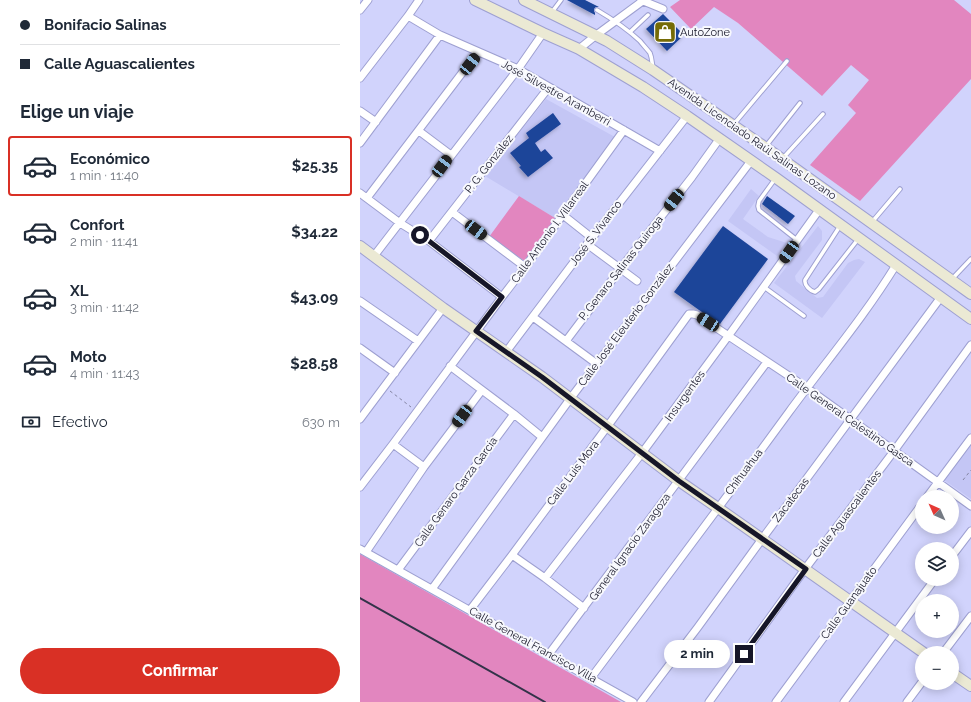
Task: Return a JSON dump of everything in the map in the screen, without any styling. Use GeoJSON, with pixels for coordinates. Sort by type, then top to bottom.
{"type":"FeatureCollection","features":[{"type":"Feature","properties":{"kind":"main road","name":"Avenida Licenciado Raúl Salinas Lozano"},"geometry":{"type":"LineString","coordinates":[[475,0],[579,49],[687,116],[971,318]]}},
{"type":"Feature","properties":{"kind":"main road","name":"Avenida Licenciado Raúl Salinas Lozano"},"geometry":{"type":"LineString","coordinates":[[524,0],[539,3],[551,14],[610,43],[653,70],[782,158],[971,294]]}},
{"type":"Feature","properties":{"kind":"main road"},"geometry":{"type":"LineString","coordinates":[[360,246],[443,308],[542,377],[679,481],[915,646]]}},
{"type":"Feature","properties":{"kind":"main road"},"geometry":{"type":"LineString","coordinates":[[959,678],[971,686]]}},
{"type":"Feature","properties":{"kind":"street"},"geometry":{"type":"LineString","coordinates":[[360,10],[368,0]]}},
{"type":"Feature","properties":{"kind":"street"},"geometry":{"type":"LineString","coordinates":[[360,78],[419,0]]}},
{"type":"Feature","properties":{"kind":"street"},"geometry":{"type":"LineString","coordinates":[[579,49],[643,0],[663,9]]}},
{"type":"Feature","properties":{"kind":"street","name":"José Silvestre Aramberri"},"geometry":{"type":"LineString","coordinates":[[408,16],[440,34],[518,70],[660,151]]}},
{"type":"Feature","properties":{"kind":"street"},"geometry":{"type":"LineString","coordinates":[[374,256],[518,70],[543,33]]}},
{"type":"Feature","properties":{"kind":"street"},"geometry":{"type":"LineString","coordinates":[[360,143],[440,34]]}},
{"type":"Feature","properties":{"kind":"street"},"geometry":{"type":"LineString","coordinates":[[368,198],[478,52]]}},
{"type":"Feature","properties":{"kind":"street","name":"P. G. González"},"geometry":{"type":"LineString","coordinates":[[429,241],[549,87]]}},
{"type":"Feature","properties":{"kind":"street"},"geometry":{"type":"LineString","coordinates":[[360,111],[376,122]]}},
{"type":"Feature","properties":{"kind":"street","name":"José S. Vivanco"},"geometry":{"type":"LineString","coordinates":[[506,352],[687,116]]}},
{"type":"Feature","properties":{"kind":"street","name":"Calle Antonio I. Villarreal"},"geometry":{"type":"LineString","coordinates":[[360,487],[525,267],[624,130]]}},
{"type":"Feature","properties":{"kind":"street"},"geometry":{"type":"LineString","coordinates":[[419,131],[451,155]]}},
{"type":"Feature","properties":{"kind":"street","name":"P. Genaro Salinas Quiroga"},"geometry":{"type":"LineString","coordinates":[[566,341],[620,268],[692,177],[720,138]]}},
{"type":"Feature","properties":{"kind":"street","name":"Calle José Eleuterio González"},"geometry":{"type":"LineString","coordinates":[[432,589],[596,364],[751,161]]}},
{"type":"Feature","properties":{"kind":"street"},"geometry":{"type":"LineString","coordinates":[[360,193],[429,241],[502,297]]}},
{"type":"Feature","properties":{"kind":"street","name":"Insurgentes"},"geometry":{"type":"LineString","coordinates":[[546,578],[642,453],[819,210]]}},
{"type":"Feature","properties":{"kind":"street"},"geometry":{"type":"LineString","coordinates":[[452,212],[525,267]]}},
{"type":"Feature","properties":{"kind":"street"},"geometry":{"type":"LineString","coordinates":[[563,215],[620,268],[637,281]]}},
{"type":"Feature","properties":{"kind":"street","name":"Chihuahua"},"geometry":{"type":"LineString","coordinates":[[591,678],[858,322],[896,265]]}},
{"type":"Feature","properties":{"kind":"street","name":"Zacatecas"},"geometry":{"type":"LineString","coordinates":[[641,702],[941,297]]}},
{"type":"Feature","properties":{"kind":"street"},"geometry":{"type":"LineString","coordinates":[[360,301],[418,341]]}},
{"type":"Feature","properties":{"kind":"street"},"geometry":{"type":"LineString","coordinates":[[360,419],[443,308]]}},
{"type":"Feature","properties":{"kind":"street","name":"Calle General Celestino Gasca"},"geometry":{"type":"LineString","coordinates":[[689,314],[697,315],[729,335],[807,388],[971,506]]}},
{"type":"Feature","properties":{"kind":"street","name":"Calle Luis Mora"},"geometry":{"type":"LineString","coordinates":[[470,610],[607,427],[689,314]]}},
{"type":"Feature","properties":{"kind":"street"},"geometry":{"type":"LineString","coordinates":[[533,317],[596,364]]}},
{"type":"Feature","properties":{"kind":"street","name":"Calle Aguascalientes"},"geometry":{"type":"LineString","coordinates":[[709,702],[971,345]]}},
{"type":"Feature","properties":{"kind":"street"},"geometry":{"type":"LineString","coordinates":[[360,348],[395,372]]}},
{"type":"Feature","properties":{"kind":"street","name":"General Ignacio Zaragoza"},"geometry":{"type":"LineString","coordinates":[[549,654],[767,362]]}},
{"type":"Feature","properties":{"kind":"street"},"geometry":{"type":"LineString","coordinates":[[450,366],[542,437]]}},
{"type":"Feature","properties":{"kind":"street"},"geometry":{"type":"LineString","coordinates":[[363,550],[482,390]]}},
{"type":"Feature","properties":{"kind":"street","name":"Calle Genaro Garza García"},"geometry":{"type":"LineString","coordinates":[[398,570],[514,414]]}},
{"type":"Feature","properties":{"kind":"street"},"geometry":{"type":"LineString","coordinates":[[932,490],[971,438]]}},
{"type":"Feature","properties":{"kind":"street"},"geometry":{"type":"LineString","coordinates":[[393,444],[424,467]]}},
{"type":"Feature","properties":{"kind":"street","name":"Calle Guanajuato"},"geometry":{"type":"LineString","coordinates":[[776,702],[915,513]]}},
{"type":"Feature","properties":{"kind":"street"},"geometry":{"type":"LineString","coordinates":[[959,547],[971,531]]}},
{"type":"Feature","properties":{"kind":"street","name":"Calle General Francisco Villa"},"geometry":{"type":"LineString","coordinates":[[363,550],[633,702]]}},
{"type":"Feature","properties":{"kind":"street"},"geometry":{"type":"LineString","coordinates":[[512,555],[546,578],[584,608]]}},
{"type":"Feature","properties":{"kind":"street"},"geometry":{"type":"LineString","coordinates":[[844,702],[930,586]]}},
{"type":"Feature","properties":{"kind":"street"},"geometry":{"type":"LineString","coordinates":[[948,646],[971,616]]}},
{"type":"Feature","properties":{"kind":"street"},"geometry":{"type":"LineString","coordinates":[[907,702],[916,690]]}},
{"type":"Feature","properties":{"kind":"lane"},"geometry":{"type":"LineString","coordinates":[[551,14],[561,0]]}},
{"type":"Feature","properties":{"kind":"lane"},"geometry":{"type":"LineString","coordinates":[[597,10],[616,21],[644,46],[652,57],[653,70]]}},
{"type":"Feature","properties":{"kind":"lane"},"geometry":{"type":"LineString","coordinates":[[630,32],[648,15]]}},
{"type":"Feature","properties":{"kind":"lane"},"geometry":{"type":"LineString","coordinates":[[734,125],[787,61]]}},
{"type":"Feature","properties":{"kind":"lane"},"geometry":{"type":"LineString","coordinates":[[765,147],[800,103]]}},
{"type":"Feature","properties":{"kind":"lane"},"geometry":{"type":"LineString","coordinates":[[782,158],[823,114]]}},
{"type":"Feature","properties":{"kind":"lane"},"geometry":{"type":"LineString","coordinates":[[776,178],[759,201],[759,210],[797,240]]}},
{"type":"Feature","properties":{"kind":"lane"},"geometry":{"type":"LineString","coordinates":[[871,223],[900,189]]}},
{"type":"Feature","properties":{"kind":"lane"},"geometry":{"type":"LineString","coordinates":[[841,225],[804,280],[812,292],[819,289],[859,238]]}},
{"type":"Feature","properties":{"kind":"lane"},"geometry":{"type":"LineString","coordinates":[[952,280],[971,259]]}},
{"type":"Feature","properties":{"kind":"lane"},"geometry":{"type":"LineString","coordinates":[[764,287],[804,316]]}},
{"type":"Feature","properties":{"kind":"path"},"geometry":{"type":"LineString","coordinates":[[384,387],[417,411]]}},
{"type":"Feature","properties":{"kind":"path"},"geometry":{"type":"LineString","coordinates":[[963,480],[971,470]]}},
{"type":"Feature","properties":{"kind":"shaded area"},"geometry":{"type":"Polygon","coordinates":[[[680,0],[954,0],[971,14],[971,79],[860,201],[810,165],[856,113],[848,105],[869,80],[851,65],[822,96],[738,23],[714,7],[691,29],[670,7],[680,0]]]}},
{"type":"Feature","properties":{"kind":"shaded area"},"geometry":{"type":"Polygon","coordinates":[[[546,99],[615,137],[555,218],[485,176],[546,99]]]}},
{"type":"Feature","properties":{"kind":"shaded area"},"geometry":{"type":"Polygon","coordinates":[[[751,189],[759,196],[743,219],[768,237],[787,243],[777,256],[728,221],[751,189]]]}},
{"type":"Feature","properties":{"kind":"shaded area"},"geometry":{"type":"Polygon","coordinates":[[[519,196],[555,218],[526,262],[489,237],[519,196]]]}},
{"type":"Feature","properties":{"kind":"shaded area"},"geometry":{"type":"Polygon","coordinates":[[[818,226],[822,231],[822,240],[795,276],[796,281],[817,298],[823,297],[848,263],[859,259],[865,262],[822,318],[774,283],[818,226]]]}},
{"type":"Feature","properties":{"kind":"shaded area"},"geometry":{"type":"Polygon","coordinates":[[[971,444],[971,499],[944,480],[971,444]]]}},
{"type":"Feature","properties":{"kind":"shaded area"},"geometry":{"type":"Polygon","coordinates":[[[360,554],[621,702],[360,702],[360,554]]]}},
{"type":"Feature","properties":{"kind":"building"},"geometry":{"type":"Polygon","coordinates":[[[567,0],[585,0],[599,7],[594,9],[595,15],[567,0]]]}},
{"type":"Feature","properties":{"kind":"building","name":"AutoZone"},"geometry":{"type":"Polygon","coordinates":[[[663,14],[684,35],[667,51],[646,29],[663,14]]]}},
{"type":"Feature","properties":{"kind":"building"},"geometry":{"type":"Polygon","coordinates":[[[553,113],[561,124],[535,143],[541,152],[545,149],[553,158],[528,177],[510,153],[529,138],[526,133],[553,113]]]}},
{"type":"Feature","properties":{"kind":"building"},"geometry":{"type":"Polygon","coordinates":[[[767,196],[795,216],[788,224],[762,204],[767,196]]]}},
{"type":"Feature","properties":{"kind":"building"},"geometry":{"type":"Polygon","coordinates":[[[723,226],[768,259],[720,324],[674,292],[723,226]]]}},
{"type":"Feature","properties":{"kind":"railway"},"geometry":{"type":"LineString","coordinates":[[360,598],[545,702]]}},
{"type":"Feature","properties":{"kind":"place","name":"AutoZone"},"geometry":{"type":"Point","coordinates":[665,32]}},
{"type":"Feature","properties":{"kind":"route"},"geometry":{"type":"LineString","coordinates":[[420,235],[502,297],[476,331],[542,377],[679,481],[806,569],[744,654]]}}]}
